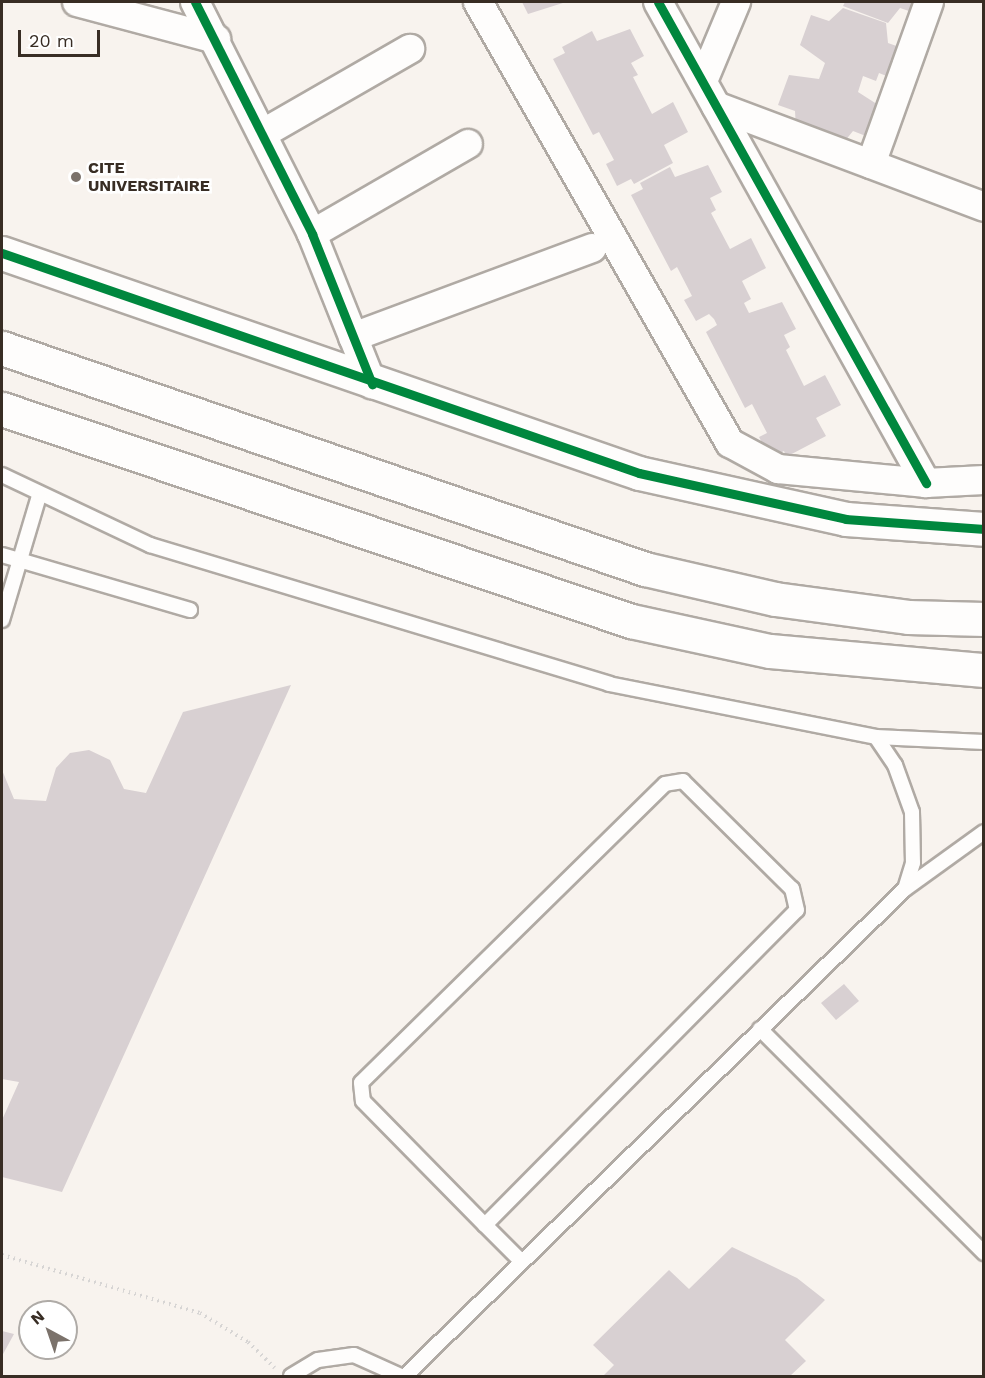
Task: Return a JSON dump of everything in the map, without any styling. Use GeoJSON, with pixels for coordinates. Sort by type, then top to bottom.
{"type":"FeatureCollection","features":[{"type":"Feature","properties":{"kind":"main road"},"geometry":{"type":"LineString","coordinates":[[2,254],[372,384],[639,473],[846,519],[984,529]]}},
{"type":"Feature","properties":{"kind":"main road"},"geometry":{"type":"LineString","coordinates":[[2,348],[645,569],[775,599],[908,616],[984,620]]}},
{"type":"Feature","properties":{"kind":"main road"},"geometry":{"type":"LineString","coordinates":[[2,409],[631,621],[770,651],[984,670]]}},
{"type":"Feature","properties":{"kind":"street"},"geometry":{"type":"LineString","coordinates":[[76,2],[216,39]]}},
{"type":"Feature","properties":{"kind":"street"},"geometry":{"type":"LineString","coordinates":[[478,2],[730,443],[778,469],[926,483],[984,480]]}},
{"type":"Feature","properties":{"kind":"street"},"geometry":{"type":"LineString","coordinates":[[658,2],[926,483]]}},
{"type":"Feature","properties":{"kind":"street"},"geometry":{"type":"LineString","coordinates":[[703,81],[736,2]]}},
{"type":"Feature","properties":{"kind":"street"},"geometry":{"type":"LineString","coordinates":[[871,164],[929,2]]}},
{"type":"Feature","properties":{"kind":"street"},"geometry":{"type":"LineString","coordinates":[[206,5],[216,39],[312,234],[372,384]]}},
{"type":"Feature","properties":{"kind":"street"},"geometry":{"type":"LineString","coordinates":[[262,134],[410,49]]}},
{"type":"Feature","properties":{"kind":"street"},"geometry":{"type":"LineString","coordinates":[[716,106],[984,207]]}},
{"type":"Feature","properties":{"kind":"street"},"geometry":{"type":"LineString","coordinates":[[312,234],[468,144]]}},
{"type":"Feature","properties":{"kind":"street"},"geometry":{"type":"LineString","coordinates":[[353,337],[592,248]]}},
{"type":"Feature","properties":{"kind":"lane"},"geometry":{"type":"LineString","coordinates":[[5,481],[150,545],[609,684],[876,737],[984,742]]}},
{"type":"Feature","properties":{"kind":"lane"},"geometry":{"type":"LineString","coordinates":[[2,620],[39,496]]}},
{"type":"Feature","properties":{"kind":"lane"},"geometry":{"type":"LineString","coordinates":[[2,555],[190,610]]}},
{"type":"Feature","properties":{"kind":"lane"},"geometry":{"type":"LineString","coordinates":[[876,737],[895,765],[912,812],[913,864],[905,889]]}},
{"type":"Feature","properties":{"kind":"lane"},"geometry":{"type":"LineString","coordinates":[[485,1224],[797,909],[792,889],[684,782],[665,784],[361,1083],[363,1101],[522,1262]]}},
{"type":"Feature","properties":{"kind":"lane"},"geometry":{"type":"LineString","coordinates":[[291,1377],[318,1360],[354,1355],[403,1377],[905,889],[984,832]]}},
{"type":"Feature","properties":{"kind":"lane"},"geometry":{"type":"LineString","coordinates":[[760,1029],[984,1253]]}},
{"type":"Feature","properties":{"kind":"path"},"geometry":{"type":"LineString","coordinates":[[2,1255],[200,1312],[248,1342],[284,1377]]}},
{"type":"Feature","properties":{"kind":"building"},"geometry":{"type":"Polygon","coordinates":[[[522,2],[566,2],[528,14],[522,2]]]}},
{"type":"Feature","properties":{"kind":"building"},"geometry":{"type":"Polygon","coordinates":[[[845,2],[923,2],[918,14],[900,8],[888,23],[843,6],[845,2]]]}},
{"type":"Feature","properties":{"kind":"building"},"geometry":{"type":"Polygon","coordinates":[[[843,8],[886,23],[888,43],[905,49],[894,79],[879,73],[876,81],[863,76],[858,92],[883,108],[871,138],[853,131],[840,147],[796,129],[795,111],[778,105],[789,75],[819,79],[825,63],[800,45],[811,15],[829,21],[843,8]]]}},
{"type":"Feature","properties":{"kind":"building"},"geometry":{"type":"Polygon","coordinates":[[[630,29],[644,56],[631,63],[638,75],[633,77],[652,114],[673,102],[688,132],[664,145],[673,163],[634,184],[631,179],[617,186],[606,164],[614,160],[599,132],[593,135],[553,59],[565,53],[562,47],[592,31],[597,41],[630,29]]]}},
{"type":"Feature","properties":{"kind":"building"},"geometry":{"type":"Polygon","coordinates":[[[708,165],[722,192],[710,198],[716,210],[711,213],[730,249],[751,238],[766,268],[742,281],[751,299],[744,303],[749,313],[782,302],[796,329],[784,335],[790,347],[786,350],[804,386],[825,375],[841,405],[816,418],[826,436],[786,457],[784,451],[770,458],[759,437],[767,433],[752,404],[745,408],[706,332],[717,325],[714,319],[709,314],[696,321],[684,300],[692,296],[677,267],[671,271],[631,195],[643,189],[640,183],[670,167],[675,177],[708,165]]]}},
{"type":"Feature","properties":{"kind":"building"},"geometry":{"type":"Polygon","coordinates":[[[291,685],[62,1192],[2,1177],[2,1120],[19,1082],[2,1079],[2,770],[14,799],[46,801],[56,768],[70,753],[89,750],[110,760],[124,789],[146,793],[183,712],[291,685]]]}},
{"type":"Feature","properties":{"kind":"building"},"geometry":{"type":"Polygon","coordinates":[[[844,984],[859,1001],[836,1020],[821,1003],[844,984]]]}},
{"type":"Feature","properties":{"kind":"building"},"geometry":{"type":"Polygon","coordinates":[[[732,1247],[797,1278],[825,1300],[785,1340],[806,1361],[790,1376],[603,1376],[614,1365],[593,1345],[669,1270],[689,1289],[732,1247]]]}},
{"type":"Feature","properties":{"kind":"building"},"geometry":{"type":"Polygon","coordinates":[[[2,1331],[14,1334],[2,1356],[2,1331]]]}},
{"type":"Feature","properties":{"kind":"cycle path"},"geometry":{"type":"LineString","coordinates":[[195,2],[312,234],[372,384]]}},
{"type":"Feature","properties":{"kind":"cycle path"},"geometry":{"type":"LineString","coordinates":[[658,2],[926,483]]}},
{"type":"Feature","properties":{"kind":"cycle path"},"geometry":{"type":"LineString","coordinates":[[2,253],[639,473],[846,519],[984,529]]}},
{"type":"Feature","properties":{"kind":"place","name":"CITE UNIVERSITAIRE"},"geometry":{"type":"Point","coordinates":[76,177]}}]}
